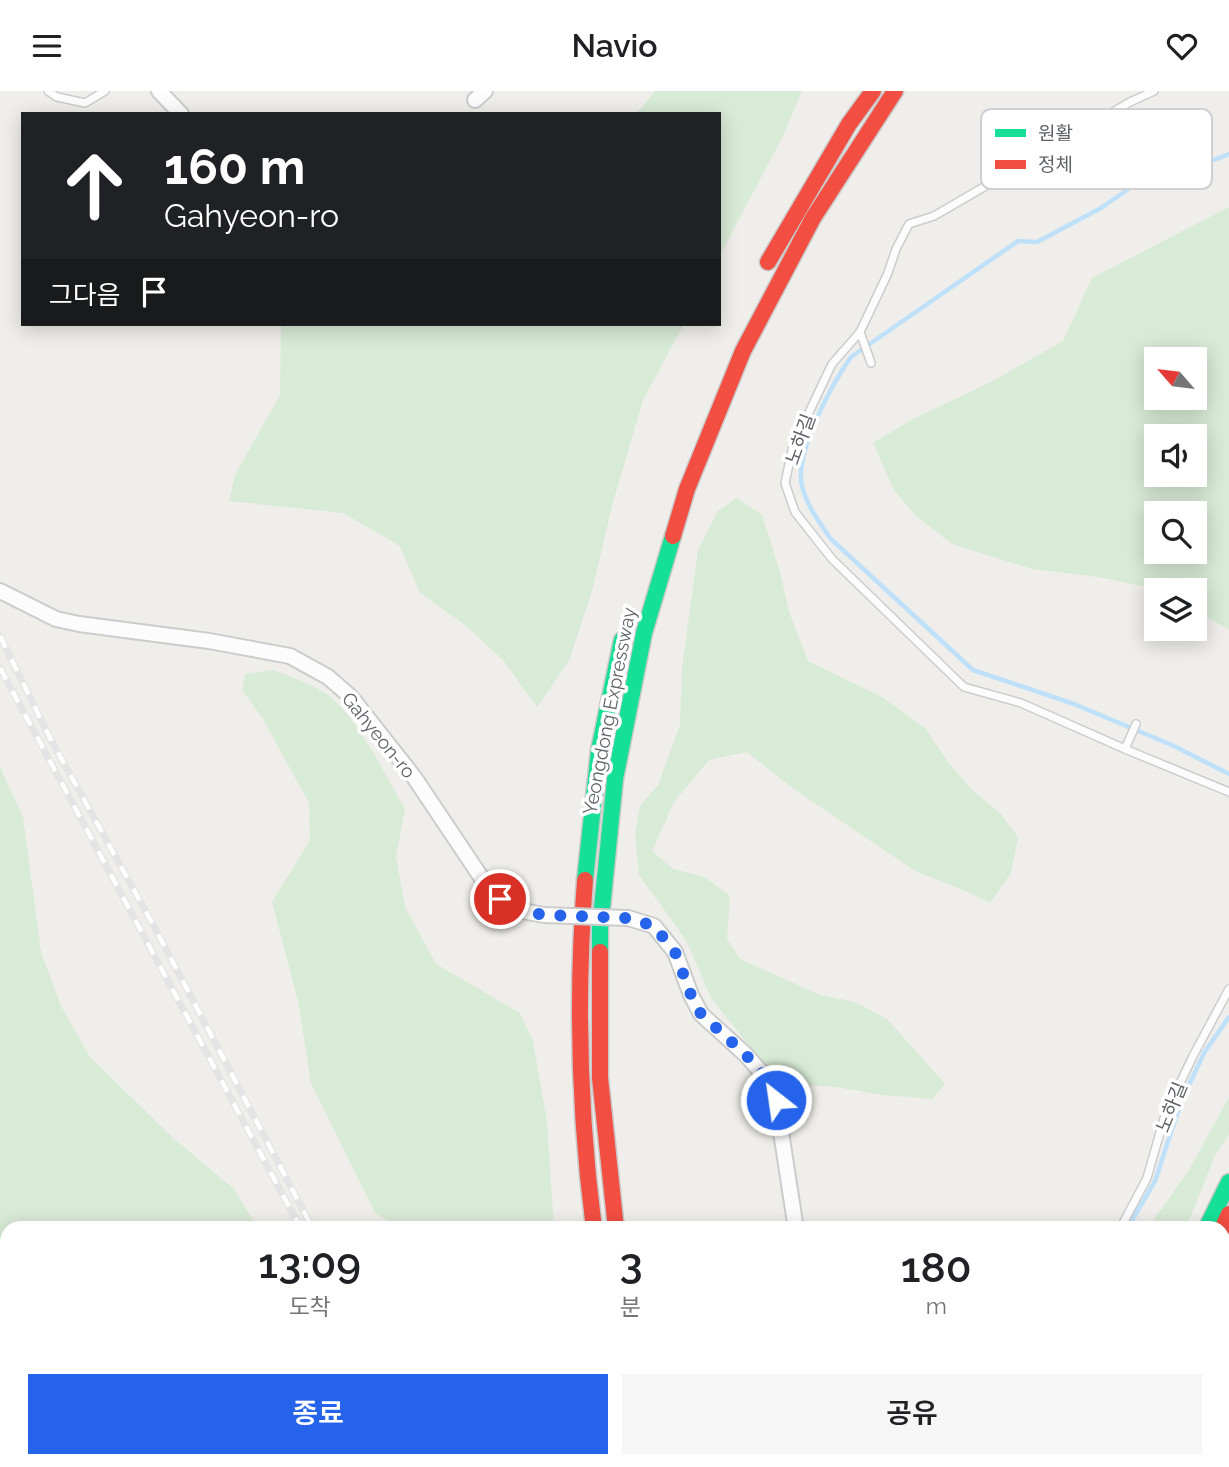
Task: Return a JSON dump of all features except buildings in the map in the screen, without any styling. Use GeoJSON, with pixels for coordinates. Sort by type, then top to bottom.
{"type":"FeatureCollection","features":[{"type":"Feature","properties":{"kind":"main road"},"geometry":{"type":"LineString","coordinates":[[759,278],[842,135],[873,91]]}},
{"type":"Feature","properties":{"kind":"main road","name":"Yeongdong Expressway"},"geometry":{"type":"LineString","coordinates":[[615,1221],[600,1090],[599,945],[611,803],[637,653],[662,559],[689,481],[709,425],[743,349],[829,190],[895,91]]}},
{"type":"Feature","properties":{"kind":"main road","name":"Yeongdong Expressway"},"geometry":{"type":"LineString","coordinates":[[593,1221],[578,1069],[582,915],[590,817],[603,731],[627,620]]}},
{"type":"Feature","properties":{"kind":"main road"},"geometry":{"type":"LineString","coordinates":[[1209,1221],[1229,1182]]}},
{"type":"Feature","properties":{"kind":"street"},"geometry":{"type":"LineString","coordinates":[[159,91],[179,112]]}},
{"type":"Feature","properties":{"kind":"street","name":"Gahyeon-ro"},"geometry":{"type":"LineString","coordinates":[[0,591],[56,619],[209,641],[290,656],[328,677],[351,697],[414,777],[488,889],[511,909],[544,915],[628,918],[654,926],[675,952],[701,1014],[745,1054],[770,1082],[776,1100],[795,1221]]}},
{"type":"Feature","properties":{"kind":"lane"},"geometry":{"type":"LineString","coordinates":[[48,91],[57,97],[85,103],[105,91]]}},
{"type":"Feature","properties":{"kind":"lane","name":"노하길"},"geometry":{"type":"LineString","coordinates":[[1118,109],[1154,91]]}},
{"type":"Feature","properties":{"kind":"lane","name":"노하길"},"geometry":{"type":"LineString","coordinates":[[981,189],[934,216],[909,224],[861,335],[832,365],[793,446],[786,483],[795,512],[832,559],[964,687],[1021,703],[1125,750],[1229,792]]}},
{"type":"Feature","properties":{"kind":"lane"},"geometry":{"type":"LineString","coordinates":[[861,335],[870,359]]}},
{"type":"Feature","properties":{"kind":"lane"},"geometry":{"type":"LineString","coordinates":[[1125,750],[1136,725]]}},
{"type":"Feature","properties":{"kind":"lane","name":"노하길"},"geometry":{"type":"LineString","coordinates":[[1124,1221],[1147,1178],[1165,1115],[1229,989]]}},
{"type":"Feature","properties":{"kind":"green space"},"geometry":{"type":"Polygon","coordinates":[[[655,91],[802,91],[784,134],[721,253],[721,112],[638,112],[655,91]]]}},
{"type":"Feature","properties":{"kind":"green space"},"geometry":{"type":"Polygon","coordinates":[[[1229,207],[1229,630],[1207,617],[1207,578],[1144,578],[1144,587],[1098,577],[1032,569],[952,544],[916,516],[894,490],[873,443],[913,419],[995,380],[1063,341],[1092,278],[1229,207]]]}},
{"type":"Feature","properties":{"kind":"green space"},"geometry":{"type":"Polygon","coordinates":[[[281,326],[683,326],[643,400],[613,502],[592,591],[569,661],[537,707],[503,660],[465,625],[420,593],[400,546],[343,513],[229,501],[235,475],[280,395],[281,326]]]}},
{"type":"Feature","properties":{"kind":"green space"},"geometry":{"type":"Polygon","coordinates":[[[737,498],[762,515],[789,612],[808,661],[882,697],[925,728],[947,761],[972,790],[1000,813],[1018,837],[1011,873],[990,903],[917,872],[795,790],[747,752],[709,760],[674,802],[652,851],[673,869],[705,877],[730,896],[727,939],[740,959],[820,995],[855,1002],[887,1019],[945,1084],[932,1099],[787,1084],[760,1059],[711,998],[686,940],[639,875],[635,835],[640,806],[658,785],[680,725],[682,668],[698,550],[718,511],[737,498]]]}},
{"type":"Feature","properties":{"kind":"green space"},"geometry":{"type":"Polygon","coordinates":[[[273,670],[298,679],[330,696],[365,740],[405,809],[396,856],[405,907],[436,964],[520,1013],[533,1041],[547,1122],[554,1221],[390,1221],[375,1213],[311,1083],[298,1001],[272,902],[310,840],[309,803],[263,719],[242,690],[245,674],[273,670]]]}},
{"type":"Feature","properties":{"kind":"green space"},"geometry":{"type":"Polygon","coordinates":[[[0,767],[23,817],[41,952],[61,1006],[90,1057],[172,1137],[234,1189],[254,1221],[0,1221],[0,767]]]}},
{"type":"Feature","properties":{"kind":"green space"},"geometry":{"type":"Polygon","coordinates":[[[1229,1097],[1229,1134],[1215,1155],[1189,1221],[1153,1221],[1189,1170],[1229,1097]]]}},
{"type":"Feature","properties":{"kind":"waterway"},"geometry":{"type":"LineString","coordinates":[[1212,160],[1229,154]]}},
{"type":"Feature","properties":{"kind":"waterway"},"geometry":{"type":"LineString","coordinates":[[1128,189],[1101,208],[1037,242],[1018,241],[851,357],[816,419],[804,456],[802,486],[814,514],[831,539],[973,670],[1074,704],[1174,746],[1229,774]]}},
{"type":"Feature","properties":{"kind":"waterway"},"geometry":{"type":"LineString","coordinates":[[1132,1221],[1155,1181],[1181,1102],[1204,1053],[1229,1017]]}},
{"type":"Feature","properties":{"kind":"railway"},"geometry":{"type":"LineString","coordinates":[[0,636],[50,738],[156,930],[309,1221]]}},
{"type":"Feature","properties":{"kind":"railway"},"geometry":{"type":"LineString","coordinates":[[0,668],[297,1221]]}},
{"type":"Feature","properties":{"kind":"traffic: fast"},"geometry":{"type":"LineString","coordinates":[[600,952],[615,779],[644,633],[673,536]]}},
{"type":"Feature","properties":{"kind":"traffic: fast"},"geometry":{"type":"LineString","coordinates":[[585,880],[599,750],[622,640]]}},
{"type":"Feature","properties":{"kind":"traffic: fast"},"geometry":{"type":"LineString","coordinates":[[1210,1221],[1229,1182]]}},
{"type":"Feature","properties":{"kind":"traffic: jam"},"geometry":{"type":"LineString","coordinates":[[768,262],[849,124],[873,91]]}},
{"type":"Feature","properties":{"kind":"traffic: jam"},"geometry":{"type":"LineString","coordinates":[[673,536],[687,489],[743,351],[813,218],[895,91]]}},
{"type":"Feature","properties":{"kind":"traffic: jam"},"geometry":{"type":"LineString","coordinates":[[585,880],[580,968],[580,1055],[593,1221]]}},
{"type":"Feature","properties":{"kind":"traffic: jam"},"geometry":{"type":"LineString","coordinates":[[600,952],[600,1078],[615,1221]]}},
{"type":"Feature","properties":{"kind":"traffic: jam"},"geometry":{"type":"LineString","coordinates":[[1226,1221],[1229,1214]]}},
{"type":"Feature","properties":{"kind":"route"},"geometry":{"type":"LineString","coordinates":[[500,899],[511,909],[544,915],[628,918],[654,926],[675,952],[701,1014],[745,1054],[770,1082],[776,1100]]}}]}
